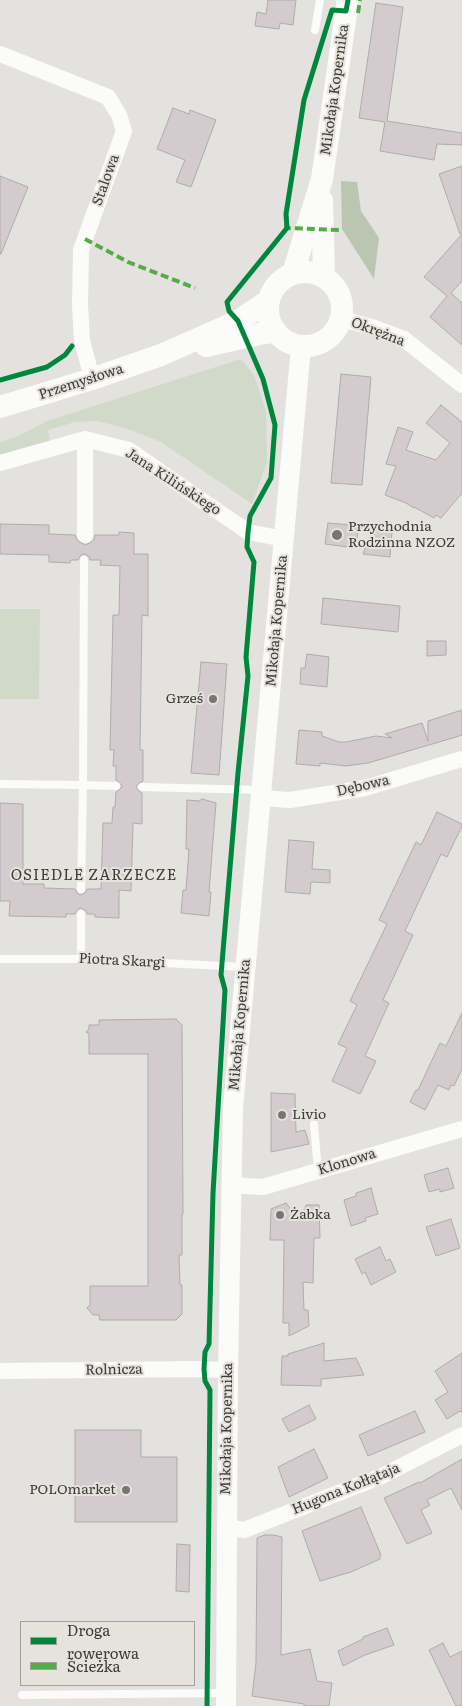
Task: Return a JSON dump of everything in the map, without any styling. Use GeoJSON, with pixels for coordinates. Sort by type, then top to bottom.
{"type":"FeatureCollection","features":[{"type":"Feature","properties":{"kind":"main road","name":"Mikołaja Kopernika"},"geometry":{"type":"LineString","coordinates":[[293,273],[322,180],[348,0]]}},
{"type":"Feature","properties":{"kind":"main road","name":"Mikołaja Kopernika"},"geometry":{"type":"LineString","coordinates":[[322,180],[324,276]]}},
{"type":"Feature","properties":{"kind":"main road"},"geometry":{"type":"LineString","coordinates":[[308,271],[324,276],[340,295],[341,319],[332,334],[318,344],[301,346],[284,340],[276,332],[269,320],[268,301],[270,294],[280,281],[293,273],[308,271]]}},
{"type":"Feature","properties":{"kind":"main road","name":"Przemysłowa"},"geometry":{"type":"LineString","coordinates":[[0,407],[92,379],[161,355],[238,322],[268,301]]}},
{"type":"Feature","properties":{"kind":"main road","name":"Przemysłowa"},"geometry":{"type":"LineString","coordinates":[[161,355],[276,332]]}},
{"type":"Feature","properties":{"kind":"street","name":"Stalowa"},"geometry":{"type":"LineString","coordinates":[[0,54],[108,97],[119,115],[124,131],[81,250],[80,304],[82,340],[92,379]]}},
{"type":"Feature","properties":{"kind":"street","name":"Okrężna"},"geometry":{"type":"LineString","coordinates":[[341,319],[372,327],[404,339],[462,385]]}},
{"type":"Feature","properties":{"kind":"street","name":"Mikołaja Kopernika"},"geometry":{"type":"LineString","coordinates":[[226,1699],[226,1527],[233,1108],[301,346]]}},
{"type":"Feature","properties":{"kind":"street","name":"Jana Kilińskiego"},"geometry":{"type":"LineString","coordinates":[[85,439],[129,450],[248,532],[284,539]]}},
{"type":"Feature","properties":{"kind":"street"},"geometry":{"type":"LineString","coordinates":[[0,464],[85,439],[85,535]]}},
{"type":"Feature","properties":{"kind":"street","name":"Dębowa"},"geometry":{"type":"LineString","coordinates":[[261,794],[290,800],[365,788],[462,759]]}},
{"type":"Feature","properties":{"kind":"street","name":"Klonowa"},"geometry":{"type":"LineString","coordinates":[[231,1185],[262,1187],[462,1128]]}},
{"type":"Feature","properties":{"kind":"street","name":"Rolnicza"},"geometry":{"type":"LineString","coordinates":[[0,1371],[228,1370]]}},
{"type":"Feature","properties":{"kind":"street","name":"Hugona Kołłątaja"},"geometry":{"type":"LineString","coordinates":[[226,1527],[244,1530],[382,1476],[462,1435]]}},
{"type":"Feature","properties":{"kind":"lane"},"geometry":{"type":"LineString","coordinates":[[315,30],[320,0]]}},
{"type":"Feature","properties":{"kind":"lane"},"geometry":{"type":"LineString","coordinates":[[81,889],[84,560]]}},
{"type":"Feature","properties":{"kind":"lane"},"geometry":{"type":"LineString","coordinates":[[0,784],[116,786]]}},
{"type":"Feature","properties":{"kind":"lane"},"geometry":{"type":"LineString","coordinates":[[142,787],[261,794]]}},
{"type":"Feature","properties":{"kind":"lane"},"geometry":{"type":"LineString","coordinates":[[81,914],[81,959]]}},
{"type":"Feature","properties":{"kind":"lane","name":"Piotra Skargi"},"geometry":{"type":"LineString","coordinates":[[0,958],[81,959],[245,967]]}},
{"type":"Feature","properties":{"kind":"lane"},"geometry":{"type":"LineString","coordinates":[[314,1124],[318,1171]]}},
{"type":"Feature","properties":{"kind":"lane"},"geometry":{"type":"LineString","coordinates":[[22,1695],[226,1699]]}},
{"type":"Feature","properties":{"kind":"green space"},"geometry":{"type":"Polygon","coordinates":[[[341,181],[357,182],[361,211],[379,238],[374,279],[342,229],[341,181]]]}},
{"type":"Feature","properties":{"kind":"green space"},"geometry":{"type":"Polygon","coordinates":[[[241,359],[254,375],[266,411],[267,462],[252,504],[161,442],[128,429],[97,421],[75,422],[48,430],[50,441],[0,455],[0,442],[16,437],[47,421],[241,359]]]}},
{"type":"Feature","properties":{"kind":"green space"},"geometry":{"type":"Polygon","coordinates":[[[0,609],[40,609],[39,699],[0,699],[0,609]]]}},
{"type":"Feature","properties":{"kind":"building"},"geometry":{"type":"Polygon","coordinates":[[[268,0],[296,0],[293,25],[280,23],[279,29],[255,26],[257,12],[266,14],[268,0]]]}},
{"type":"Feature","properties":{"kind":"building"},"geometry":{"type":"Polygon","coordinates":[[[376,3],[403,7],[387,121],[462,133],[462,145],[437,144],[434,160],[380,151],[385,122],[359,118],[376,3]]]}},
{"type":"Feature","properties":{"kind":"building"},"geometry":{"type":"Polygon","coordinates":[[[173,108],[189,114],[190,110],[216,120],[191,187],[176,182],[185,160],[157,149],[173,108]]]}},
{"type":"Feature","properties":{"kind":"building"},"geometry":{"type":"Polygon","coordinates":[[[462,166],[462,233],[460,234],[439,174],[462,166]]]}},
{"type":"Feature","properties":{"kind":"building"},"geometry":{"type":"Polygon","coordinates":[[[0,176],[28,187],[1,254],[0,254],[0,176]]]}},
{"type":"Feature","properties":{"kind":"building"},"geometry":{"type":"Polygon","coordinates":[[[462,234],[462,281],[451,293],[462,303],[462,345],[430,317],[447,296],[424,277],[462,234]]]}},
{"type":"Feature","properties":{"kind":"building"},"geometry":{"type":"Polygon","coordinates":[[[341,374],[371,377],[362,485],[331,483],[341,374]]]}},
{"type":"Feature","properties":{"kind":"building"},"geometry":{"type":"Polygon","coordinates":[[[441,405],[462,422],[462,493],[441,518],[436,515],[434,518],[406,503],[385,495],[396,466],[386,464],[398,427],[413,432],[406,450],[436,460],[450,443],[426,423],[441,405]]]}},
{"type":"Feature","properties":{"kind":"building"},"geometry":{"type":"Polygon","coordinates":[[[328,523],[352,525],[352,528],[358,529],[356,548],[325,544],[328,523]]]}},
{"type":"Feature","properties":{"kind":"building"},"geometry":{"type":"Polygon","coordinates":[[[0,524],[49,525],[49,534],[75,535],[77,540],[85,545],[94,540],[95,535],[119,535],[119,532],[134,533],[134,554],[148,554],[148,616],[142,615],[140,750],[143,750],[143,781],[136,787],[142,793],[142,824],[133,823],[131,891],[119,890],[119,918],[95,917],[95,914],[87,914],[81,908],[75,914],[66,914],[66,917],[9,916],[10,901],[0,901],[0,803],[23,804],[23,884],[44,884],[44,888],[75,889],[81,895],[87,889],[101,889],[103,823],[112,823],[116,792],[122,786],[116,780],[116,766],[113,766],[114,750],[110,750],[113,615],[119,615],[120,566],[100,565],[101,560],[90,560],[85,554],[81,555],[78,560],[71,560],[70,563],[49,562],[49,555],[0,554],[0,524]]]}},
{"type":"Feature","properties":{"kind":"building"},"geometry":{"type":"Polygon","coordinates":[[[372,530],[392,532],[390,557],[363,554],[372,530]]]}},
{"type":"Feature","properties":{"kind":"building"},"geometry":{"type":"Polygon","coordinates":[[[323,598],[400,606],[398,632],[321,624],[323,598]]]}},
{"type":"Feature","properties":{"kind":"building"},"geometry":{"type":"Polygon","coordinates":[[[427,641],[446,641],[446,655],[427,656],[427,641]]]}},
{"type":"Feature","properties":{"kind":"building"},"geometry":{"type":"Polygon","coordinates":[[[307,654],[329,657],[327,687],[300,684],[301,668],[305,668],[307,654]]]}},
{"type":"Feature","properties":{"kind":"building"},"geometry":{"type":"Polygon","coordinates":[[[201,662],[227,664],[219,775],[191,773],[201,662]]]}},
{"type":"Feature","properties":{"kind":"building"},"geometry":{"type":"Polygon","coordinates":[[[462,710],[462,735],[456,737],[368,763],[346,766],[320,763],[320,766],[296,764],[299,730],[322,732],[322,736],[339,742],[346,742],[376,736],[392,738],[385,734],[422,723],[428,741],[428,721],[462,710]]]}},
{"type":"Feature","properties":{"kind":"building"},"geometry":{"type":"Polygon","coordinates":[[[202,799],[216,803],[209,916],[181,913],[183,890],[186,890],[189,849],[186,849],[187,800],[199,801],[202,799]]]}},
{"type":"Feature","properties":{"kind":"building"},"geometry":{"type":"Polygon","coordinates":[[[437,812],[462,824],[462,826],[447,857],[441,854],[405,931],[413,935],[383,1000],[389,1003],[365,1056],[376,1061],[360,1094],[332,1081],[347,1048],[338,1044],[357,1005],[350,1001],[387,924],[379,920],[416,842],[421,845],[437,812]]]}},
{"type":"Feature","properties":{"kind":"building"},"geometry":{"type":"Polygon","coordinates":[[[289,840],[314,842],[312,869],[330,870],[330,883],[311,882],[310,894],[285,892],[289,840]]]}},
{"type":"Feature","properties":{"kind":"building"},"geometry":{"type":"Polygon","coordinates":[[[462,1013],[462,1069],[454,1086],[451,1085],[449,1090],[438,1085],[425,1110],[410,1102],[416,1090],[418,1090],[440,1043],[446,1046],[462,1013]]]}},
{"type":"Feature","properties":{"kind":"building"},"geometry":{"type":"Polygon","coordinates":[[[176,1019],[182,1025],[183,1214],[182,1255],[179,1255],[182,1314],[176,1320],[100,1320],[99,1315],[93,1315],[87,1308],[90,1305],[90,1286],[148,1286],[148,1054],[89,1054],[89,1034],[86,1032],[89,1029],[89,1025],[99,1025],[99,1020],[176,1019]]]}},
{"type":"Feature","properties":{"kind":"building"},"geometry":{"type":"Polygon","coordinates":[[[271,1093],[295,1094],[296,1132],[305,1130],[309,1144],[271,1152],[271,1093]]]}},
{"type":"Feature","properties":{"kind":"building"},"geometry":{"type":"Polygon","coordinates":[[[448,1168],[454,1188],[440,1192],[440,1189],[429,1192],[424,1175],[448,1168]]]}},
{"type":"Feature","properties":{"kind":"building"},"geometry":{"type":"Polygon","coordinates":[[[371,1188],[378,1214],[365,1218],[366,1221],[351,1226],[344,1200],[356,1196],[356,1193],[371,1188]]]}},
{"type":"Feature","properties":{"kind":"building"},"geometry":{"type":"Polygon","coordinates":[[[286,1203],[300,1221],[306,1205],[319,1205],[320,1238],[314,1238],[313,1283],[303,1282],[304,1310],[308,1310],[309,1326],[289,1336],[289,1323],[283,1323],[284,1240],[270,1240],[271,1209],[286,1203]]]}},
{"type":"Feature","properties":{"kind":"building"},"geometry":{"type":"Polygon","coordinates":[[[451,1219],[460,1248],[436,1256],[426,1227],[451,1219]]]}},
{"type":"Feature","properties":{"kind":"building"},"geometry":{"type":"Polygon","coordinates":[[[380,1247],[386,1261],[390,1259],[396,1272],[371,1285],[365,1272],[362,1274],[355,1259],[380,1247]]]}},
{"type":"Feature","properties":{"kind":"building"},"geometry":{"type":"Polygon","coordinates":[[[324,1343],[324,1361],[356,1358],[364,1375],[321,1379],[321,1386],[281,1385],[282,1356],[288,1356],[288,1354],[324,1343]]]}},
{"type":"Feature","properties":{"kind":"building"},"geometry":{"type":"Polygon","coordinates":[[[462,1353],[462,1413],[460,1411],[447,1419],[435,1400],[448,1392],[435,1371],[462,1353]]]}},
{"type":"Feature","properties":{"kind":"building"},"geometry":{"type":"Polygon","coordinates":[[[309,1405],[316,1419],[289,1432],[282,1419],[309,1405]]]}},
{"type":"Feature","properties":{"kind":"building"},"geometry":{"type":"Polygon","coordinates":[[[415,1411],[425,1432],[368,1456],[359,1435],[415,1411]]]}},
{"type":"Feature","properties":{"kind":"building","name":"POLOmarket"},"geometry":{"type":"Polygon","coordinates":[[[75,1430],[141,1430],[141,1457],[177,1457],[177,1522],[75,1522],[75,1430]]]}},
{"type":"Feature","properties":{"kind":"building"},"geometry":{"type":"Polygon","coordinates":[[[314,1449],[328,1478],[289,1497],[278,1467],[314,1449]]]}},
{"type":"Feature","properties":{"kind":"building"},"geometry":{"type":"Polygon","coordinates":[[[462,1459],[462,1510],[451,1488],[427,1500],[430,1505],[421,1510],[432,1533],[407,1544],[384,1498],[420,1483],[462,1459]]]}},
{"type":"Feature","properties":{"kind":"building"},"geometry":{"type":"Polygon","coordinates":[[[361,1507],[381,1555],[380,1559],[351,1572],[320,1581],[302,1531],[361,1507]]]}},
{"type":"Feature","properties":{"kind":"building"},"geometry":{"type":"Polygon","coordinates":[[[265,1535],[282,1537],[281,1655],[310,1649],[317,1681],[332,1683],[329,1706],[304,1706],[304,1704],[252,1696],[256,1663],[257,1538],[265,1535]]]}},
{"type":"Feature","properties":{"kind":"building"},"geometry":{"type":"Polygon","coordinates":[[[177,1544],[190,1545],[189,1592],[176,1591],[177,1544]]]}},
{"type":"Feature","properties":{"kind":"building"},"geometry":{"type":"Polygon","coordinates":[[[387,1628],[394,1645],[365,1655],[343,1666],[338,1651],[363,1639],[363,1637],[387,1628]]]}},
{"type":"Feature","properties":{"kind":"building"},"geometry":{"type":"Polygon","coordinates":[[[443,1643],[450,1657],[462,1651],[462,1706],[456,1706],[429,1650],[443,1643]]]}},
{"type":"Feature","properties":{"kind":"marked path"},"geometry":{"type":"LineString","coordinates":[[358,13],[360,0]]}},
{"type":"Feature","properties":{"kind":"marked path"},"geometry":{"type":"LineString","coordinates":[[286,224],[287,228],[339,230]]}},
{"type":"Feature","properties":{"kind":"marked path"},"geometry":{"type":"LineString","coordinates":[[85,239],[128,262],[195,288]]}},
{"type":"Feature","properties":{"kind":"cycle path"},"geometry":{"type":"LineString","coordinates":[[207,1706],[210,1390],[205,1381],[204,1369],[205,1352],[209,1344],[213,1193],[225,990],[221,975],[248,676],[246,657],[254,562],[247,547],[248,532],[250,516],[271,478],[275,425],[263,379],[238,321],[229,311],[227,302],[287,228],[286,214],[304,100],[332,10],[346,11],[348,0]]}},
{"type":"Feature","properties":{"kind":"cycle path"},"geometry":{"type":"LineString","coordinates":[[0,380],[47,367],[65,355],[72,346]]}},
{"type":"Feature","properties":{"kind":"place","name":"Przychodnia Rodzinna NZOZ"},"geometry":{"type":"Point","coordinates":[337,535]}},
{"type":"Feature","properties":{"kind":"place","name":"Grześ"},"geometry":{"type":"Point","coordinates":[213,699]}},
{"type":"Feature","properties":{"kind":"place","name":"Livio"},"geometry":{"type":"Point","coordinates":[282,1115]}},
{"type":"Feature","properties":{"kind":"place","name":"Żabka"},"geometry":{"type":"Point","coordinates":[280,1215]}},
{"type":"Feature","properties":{"kind":"place","name":"POLOmarket"},"geometry":{"type":"Point","coordinates":[126,1490]}},
{"type":"Feature","properties":{"kind":"district","name":"OSIEDLE ZARZECZE"},"geometry":{"type":"Point","coordinates":[94,876]}}]}
